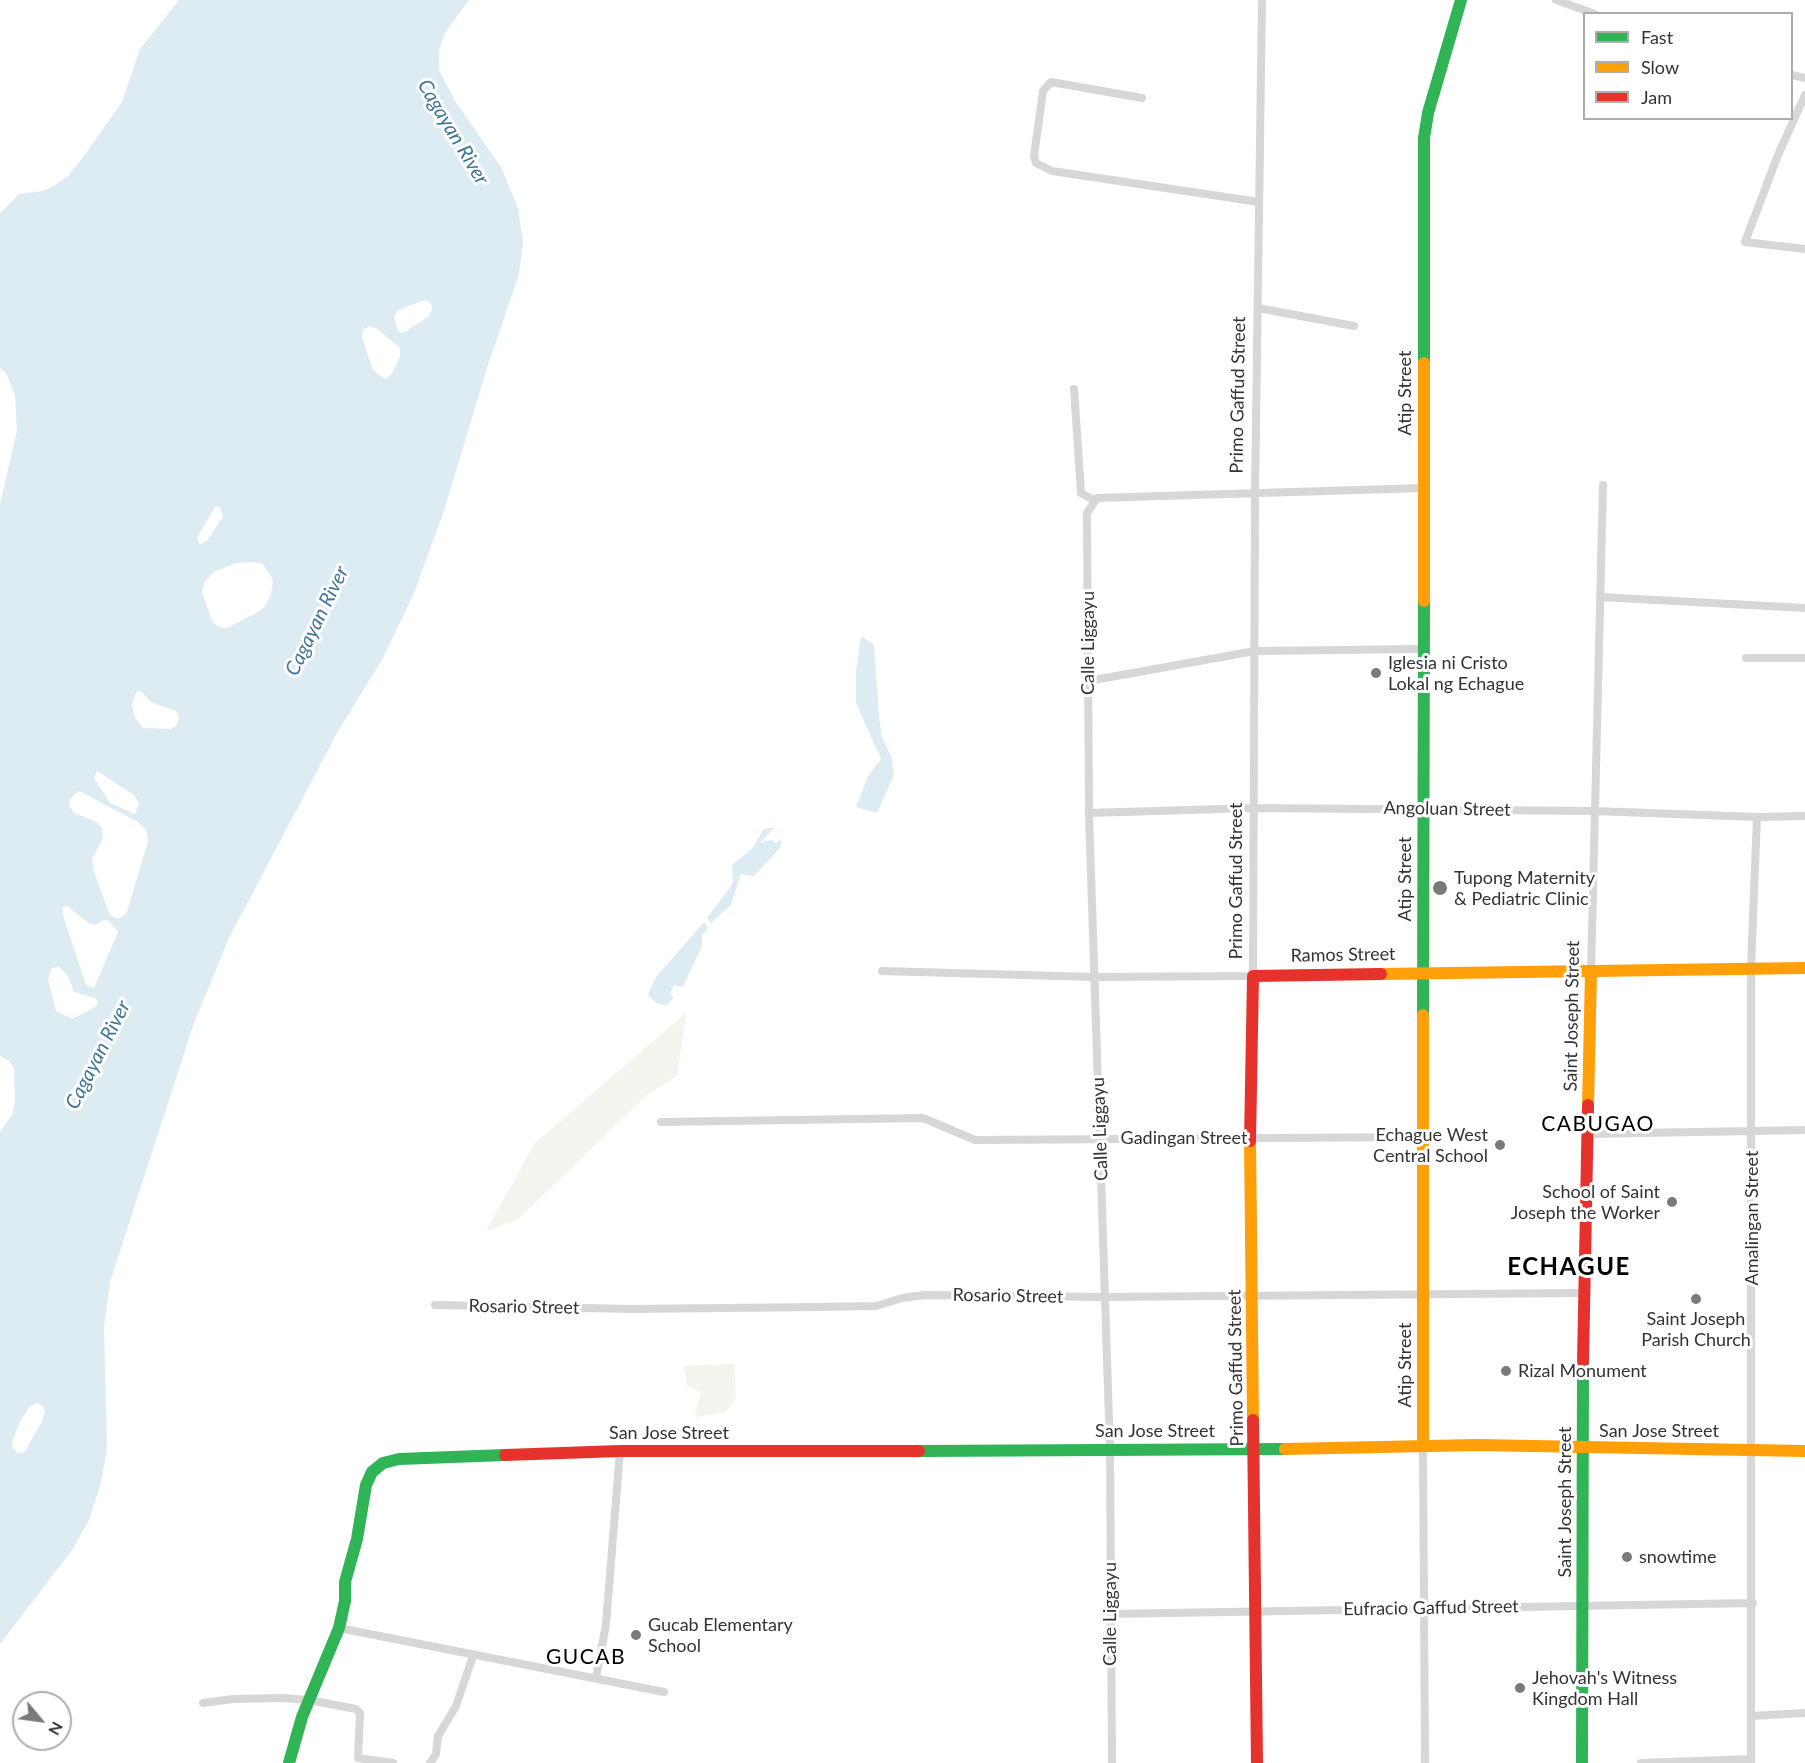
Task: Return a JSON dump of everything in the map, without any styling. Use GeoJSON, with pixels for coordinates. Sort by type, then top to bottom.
{"type":"FeatureCollection","features":[{"type":"Feature","properties":{"kind":"main road","name":"Atip Street"},"geometry":{"type":"LineString","coordinates":[[1423,1446],[1424,138],[1430,105],[1461,0]]}},
{"type":"Feature","properties":{"kind":"main road","name":"Ramos Street"},"geometry":{"type":"LineString","coordinates":[[1253,976],[1423,971],[1591,972],[1805,968]]}},
{"type":"Feature","properties":{"kind":"main road","name":"Saint Joseph Street"},"geometry":{"type":"LineString","coordinates":[[1582,1763],[1583,1293],[1591,972]]}},
{"type":"Feature","properties":{"kind":"main road","name":"Primo Gaffud Street"},"geometry":{"type":"LineString","coordinates":[[1253,976],[1251,1137],[1256,1450],[1257,1763]]}},
{"type":"Feature","properties":{"kind":"main road","name":"San Jose Street"},"geometry":{"type":"LineString","coordinates":[[289,1763],[295,1735],[339,1628],[345,1601],[345,1582],[357,1539],[366,1485],[372,1472],[383,1463],[434,1456],[620,1451],[1256,1450],[1505,1445],[1805,1451]]}},
{"type":"Feature","properties":{"kind":"street","name":"Primo Gaffud Street"},"geometry":{"type":"LineString","coordinates":[[1253,976],[1255,495],[1262,0]]}},
{"type":"Feature","properties":{"kind":"street"},"geometry":{"type":"LineString","coordinates":[[1557,0],[1590,12]]}},
{"type":"Feature","properties":{"kind":"street"},"geometry":{"type":"LineString","coordinates":[[1142,98],[1051,82],[1043,91],[1034,156],[1036,163],[1052,171],[1259,202]]}},
{"type":"Feature","properties":{"kind":"street"},"geometry":{"type":"LineString","coordinates":[[1805,95],[1778,155],[1745,242],[1805,249]]}},
{"type":"Feature","properties":{"kind":"street"},"geometry":{"type":"LineString","coordinates":[[1258,308],[1354,326]]}},
{"type":"Feature","properties":{"kind":"street"},"geometry":{"type":"LineString","coordinates":[[1074,389],[1081,492],[1096,499],[1422,488]]}},
{"type":"Feature","properties":{"kind":"street","name":"Saint Joseph Street"},"geometry":{"type":"LineString","coordinates":[[1591,972],[1603,485]]}},
{"type":"Feature","properties":{"kind":"street","name":"Calle Liggayu"},"geometry":{"type":"LineString","coordinates":[[1096,499],[1087,513],[1089,813],[1101,1138],[1103,1297],[1110,1449],[1112,1763]]}},
{"type":"Feature","properties":{"kind":"street"},"geometry":{"type":"LineString","coordinates":[[1600,597],[1805,608]]}},
{"type":"Feature","properties":{"kind":"street"},"geometry":{"type":"LineString","coordinates":[[1088,681],[1255,651],[1422,649]]}},
{"type":"Feature","properties":{"kind":"street"},"geometry":{"type":"LineString","coordinates":[[1746,658],[1805,658]]}},
{"type":"Feature","properties":{"kind":"street","name":"Angoluan Street"},"geometry":{"type":"LineString","coordinates":[[1089,813],[1254,807],[1805,816]]}},
{"type":"Feature","properties":{"kind":"street","name":"Amalingan Street"},"geometry":{"type":"LineString","coordinates":[[1751,1761],[1753,1603],[1751,968],[1757,817]]}},
{"type":"Feature","properties":{"kind":"street","name":"Ramos Street"},"geometry":{"type":"LineString","coordinates":[[882,971],[1094,977],[1253,976]]}},
{"type":"Feature","properties":{"kind":"street","name":"Gadingan Street"},"geometry":{"type":"LineString","coordinates":[[662,1122],[923,1118],[975,1140],[1423,1137]]}},
{"type":"Feature","properties":{"kind":"street"},"geometry":{"type":"LineString","coordinates":[[1587,1134],[1805,1130]]}},
{"type":"Feature","properties":{"kind":"street","name":"Rosario Street"},"geometry":{"type":"LineString","coordinates":[[435,1305],[632,1309],[837,1307],[876,1306],[912,1295],[1103,1297],[1583,1293]]}},
{"type":"Feature","properties":{"kind":"street","name":"Atip Street"},"geometry":{"type":"LineString","coordinates":[[1423,1446],[1425,1763]]}},
{"type":"Feature","properties":{"kind":"street"},"geometry":{"type":"LineString","coordinates":[[596,1678],[606,1624],[620,1451]]}},
{"type":"Feature","properties":{"kind":"street","name":"Eufracio Gaffud Street"},"geometry":{"type":"LineString","coordinates":[[1110,1614],[1256,1613],[1424,1606],[1753,1603]]}},
{"type":"Feature","properties":{"kind":"street"},"geometry":{"type":"LineString","coordinates":[[339,1628],[664,1692]]}},
{"type":"Feature","properties":{"kind":"street"},"geometry":{"type":"LineString","coordinates":[[430,1763],[436,1754],[438,1736],[456,1706],[473,1656]]}},
{"type":"Feature","properties":{"kind":"street"},"geometry":{"type":"LineString","coordinates":[[203,1703],[233,1699],[309,1700],[356,1709],[360,1713],[358,1758],[393,1763]]}},
{"type":"Feature","properties":{"kind":"street"},"geometry":{"type":"LineString","coordinates":[[1751,1716],[1805,1713]]}},
{"type":"Feature","properties":{"kind":"street"},"geometry":{"type":"LineString","coordinates":[[1641,1763],[1751,1761]]}},
{"type":"Feature","properties":{"kind":"shaded area"},"geometry":{"type":"Polygon","coordinates":[[[686,1013],[677,1076],[648,1094],[517,1220],[486,1231],[535,1143],[686,1013]]]}},
{"type":"Feature","properties":{"kind":"shaded area"},"geometry":{"type":"Polygon","coordinates":[[[734,1364],[736,1398],[725,1413],[695,1417],[701,1392],[687,1385],[684,1366],[734,1364]]]}},
{"type":"Feature","properties":{"kind":"water","name":"Cagayan River"},"geometry":{"type":"Polygon","coordinates":[[[179,0],[469,0],[445,33],[439,50],[439,70],[455,101],[501,167],[518,208],[523,242],[519,274],[487,368],[444,511],[414,593],[383,658],[337,733],[229,938],[194,1023],[110,1282],[104,1328],[107,1449],[101,1483],[89,1520],[72,1550],[0,1644],[0,1132],[13,1113],[15,1099],[14,1068],[9,1061],[0,1056],[0,504],[17,431],[15,395],[6,373],[0,368],[0,213],[19,194],[43,191],[68,176],[122,102],[140,49],[179,0]],[[425,300],[398,310],[394,316],[398,331],[402,333],[429,316],[432,309],[431,303],[425,300]],[[369,326],[363,330],[362,337],[373,370],[385,379],[391,375],[400,357],[400,348],[377,329],[369,326]],[[215,507],[197,538],[200,544],[207,541],[223,516],[220,507],[215,507]],[[253,562],[236,563],[214,572],[205,581],[202,592],[212,621],[219,627],[227,628],[260,611],[266,605],[271,594],[273,580],[263,564],[253,562]],[[137,691],[132,704],[134,716],[143,728],[171,729],[177,725],[179,717],[176,711],[151,702],[141,691],[137,691]],[[97,771],[94,778],[110,803],[135,814],[139,803],[134,795],[97,771]],[[79,791],[69,800],[74,813],[96,822],[102,828],[103,837],[92,860],[94,872],[110,915],[117,919],[122,917],[127,912],[148,841],[146,830],[138,822],[79,791]],[[67,906],[63,907],[63,915],[86,985],[94,988],[118,932],[109,921],[90,924],[67,906]],[[59,967],[52,968],[48,979],[56,1011],[72,1019],[97,1006],[98,1002],[95,998],[74,992],[68,976],[59,967]],[[37,1403],[30,1406],[12,1442],[13,1448],[18,1453],[26,1450],[42,1421],[45,1412],[43,1406],[37,1403]]]}},
{"type":"Feature","properties":{"kind":"water"},"geometry":{"type":"Polygon","coordinates":[[[861,636],[874,645],[882,737],[892,758],[894,775],[877,813],[856,807],[868,776],[881,759],[856,703],[856,672],[861,636]]]}},
{"type":"Feature","properties":{"kind":"water"},"geometry":{"type":"Polygon","coordinates":[[[775,827],[760,843],[771,840],[775,843],[782,839],[780,848],[754,876],[741,874],[731,905],[711,923],[707,918],[733,883],[732,865],[752,849],[764,829],[775,827]]]}},
{"type":"Feature","properties":{"kind":"water"},"geometry":{"type":"Polygon","coordinates":[[[704,922],[708,928],[702,936],[702,946],[683,987],[674,985],[670,994],[674,997],[666,1006],[656,1003],[648,995],[656,977],[704,922]]]}},
{"type":"Feature","properties":{"kind":"traffic: fast"},"geometry":{"type":"LineString","coordinates":[[1424,363],[1424,138],[1428,113],[1461,0]]}},
{"type":"Feature","properties":{"kind":"traffic: fast"},"geometry":{"type":"LineString","coordinates":[[1423,1015],[1424,601]]}},
{"type":"Feature","properties":{"kind":"traffic: fast"},"geometry":{"type":"LineString","coordinates":[[1582,1763],[1583,1362]]}},
{"type":"Feature","properties":{"kind":"traffic: fast"},"geometry":{"type":"LineString","coordinates":[[919,1451],[1285,1449]]}},
{"type":"Feature","properties":{"kind":"traffic: fast"},"geometry":{"type":"LineString","coordinates":[[289,1763],[302,1717],[339,1628],[345,1601],[345,1582],[357,1539],[366,1485],[372,1472],[383,1463],[399,1459],[505,1455]]}},
{"type":"Feature","properties":{"kind":"traffic: slow"},"geometry":{"type":"LineString","coordinates":[[1424,363],[1424,601]]}},
{"type":"Feature","properties":{"kind":"traffic: slow"},"geometry":{"type":"LineString","coordinates":[[1381,974],[1805,968]]}},
{"type":"Feature","properties":{"kind":"traffic: slow"},"geometry":{"type":"LineString","coordinates":[[1588,1105],[1591,972]]}},
{"type":"Feature","properties":{"kind":"traffic: slow"},"geometry":{"type":"LineString","coordinates":[[1423,1015],[1423,1446]]}},
{"type":"Feature","properties":{"kind":"traffic: slow"},"geometry":{"type":"LineString","coordinates":[[1250,1141],[1253,1420]]}},
{"type":"Feature","properties":{"kind":"traffic: slow"},"geometry":{"type":"LineString","coordinates":[[1285,1449],[1477,1445],[1805,1451]]}},
{"type":"Feature","properties":{"kind":"traffic: jam"},"geometry":{"type":"LineString","coordinates":[[1250,1141],[1253,976],[1381,974]]}},
{"type":"Feature","properties":{"kind":"traffic: jam"},"geometry":{"type":"LineString","coordinates":[[1583,1362],[1588,1105]]}},
{"type":"Feature","properties":{"kind":"traffic: jam"},"geometry":{"type":"LineString","coordinates":[[1253,1420],[1257,1763]]}},
{"type":"Feature","properties":{"kind":"traffic: jam"},"geometry":{"type":"LineString","coordinates":[[505,1455],[620,1451],[919,1451]]}},
{"type":"Feature","properties":{"kind":"place","name":"Iglesia ni Cristo Lokal ng Echague"},"geometry":{"type":"Point","coordinates":[1376,673]}},
{"type":"Feature","properties":{"kind":"place","name":"Tupong Maternity & Pediatric Clinic"},"geometry":{"type":"Point","coordinates":[1440,888]}},
{"type":"Feature","properties":{"kind":"place","name":"Echague West Central School"},"geometry":{"type":"Point","coordinates":[1500,1145]}},
{"type":"Feature","properties":{"kind":"place","name":"School of Saint Joseph the Worker"},"geometry":{"type":"Point","coordinates":[1672,1202]}},
{"type":"Feature","properties":{"kind":"place","name":"Saint Joseph Parish Church"},"geometry":{"type":"Point","coordinates":[1696,1299]}},
{"type":"Feature","properties":{"kind":"place","name":"Rizal Monument"},"geometry":{"type":"Point","coordinates":[1506,1371]}},
{"type":"Feature","properties":{"kind":"place","name":"snowtime"},"geometry":{"type":"Point","coordinates":[1627,1557]}},
{"type":"Feature","properties":{"kind":"place","name":"Gucab Elementary School"},"geometry":{"type":"Point","coordinates":[636,1635]}},
{"type":"Feature","properties":{"kind":"place","name":"Jehovah's Witness Kingdom Hall"},"geometry":{"type":"Point","coordinates":[1520,1688]}},
{"type":"Feature","properties":{"kind":"district","name":"CABUGAO"},"geometry":{"type":"Point","coordinates":[1598,1124]}},
{"type":"Feature","properties":{"kind":"district","name":"ECHAGUE"},"geometry":{"type":"Point","coordinates":[1569,1267]}},
{"type":"Feature","properties":{"kind":"district","name":"GUCAB"},"geometry":{"type":"Point","coordinates":[586,1657]}}]}
